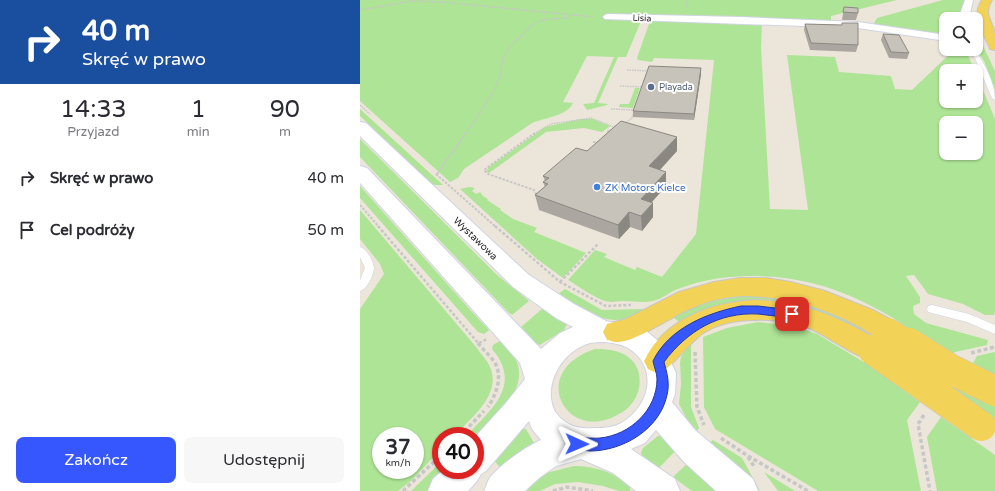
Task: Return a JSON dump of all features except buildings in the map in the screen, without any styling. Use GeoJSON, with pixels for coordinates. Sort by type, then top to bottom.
{"type":"FeatureCollection","features":[{"type":"Feature","properties":{"kind":"main road"},"geometry":{"type":"LineString","coordinates":[[987,0],[984,4],[982,12],[983,21],[995,46]]}},
{"type":"Feature","properties":{"kind":"main road"},"geometry":{"type":"LineString","coordinates":[[611,331],[646,322],[674,305],[706,293],[727,289],[758,287],[793,290],[829,301],[860,314],[880,340],[988,431]]}},
{"type":"Feature","properties":{"kind":"main road"},"geometry":{"type":"LineString","coordinates":[[658,361],[670,345],[696,324],[741,310],[782,312],[818,321],[880,340],[950,369],[995,391]]}},
{"type":"Feature","properties":{"kind":"street"},"geometry":{"type":"LineString","coordinates":[[966,12],[969,0]]}},
{"type":"Feature","properties":{"kind":"street","name":"Lisia"},"geometry":{"type":"LineString","coordinates":[[608,17],[741,20],[858,25],[939,37]]}},
{"type":"Feature","properties":{"kind":"street","name":"Wystawowa"},"geometry":{"type":"LineString","coordinates":[[366,122],[521,281],[565,311],[597,328],[611,331]]}},
{"type":"Feature","properties":{"kind":"street"},"geometry":{"type":"LineString","coordinates":[[360,172],[530,355],[535,365],[537,382],[536,400],[539,412],[545,423],[554,432],[566,440],[584,444],[624,462],[663,491]]}},
{"type":"Feature","properties":{"kind":"street"},"geometry":{"type":"LineString","coordinates":[[484,450],[516,414],[537,382],[543,366],[560,347],[581,335],[611,331],[632,336],[646,345],[662,369],[663,387],[657,405],[644,424],[635,431],[612,442],[584,444],[550,451],[535,459],[500,491]]}},
{"type":"Feature","properties":{"kind":"street"},"geometry":{"type":"LineString","coordinates":[[657,405],[669,424],[691,447],[741,491]]}},
{"type":"Feature","properties":{"kind":"street"},"geometry":{"type":"LineString","coordinates":[[445,491],[457,479]]}},
{"type":"Feature","properties":{"kind":"lane"},"geometry":{"type":"LineString","coordinates":[[976,56],[995,98]]}},
{"type":"Feature","properties":{"kind":"lane"},"geometry":{"type":"LineString","coordinates":[[360,250],[371,268],[368,276],[360,287]]}},
{"type":"Feature","properties":{"kind":"lane"},"geometry":{"type":"LineString","coordinates":[[932,309],[969,318],[995,330]]}},
{"type":"Feature","properties":{"kind":"path"},"geometry":{"type":"LineString","coordinates":[[360,10],[421,0]]}},
{"type":"Feature","properties":{"kind":"path"},"geometry":{"type":"LineString","coordinates":[[410,1],[442,2],[580,17]]}},
{"type":"Feature","properties":{"kind":"path"},"geometry":{"type":"LineString","coordinates":[[437,174],[451,156],[492,94],[500,77],[503,59],[510,47],[532,25],[543,20],[580,17],[608,17]]}},
{"type":"Feature","properties":{"kind":"path"},"geometry":{"type":"LineString","coordinates":[[646,76],[649,71],[650,64]]}},
{"type":"Feature","properties":{"kind":"path"},"geometry":{"type":"LineString","coordinates":[[627,70],[649,71]]}},
{"type":"Feature","properties":{"kind":"path"},"geometry":{"type":"LineString","coordinates":[[640,94],[644,82]]}},
{"type":"Feature","properties":{"kind":"path"},"geometry":{"type":"LineString","coordinates":[[620,86],[643,87]]}},
{"type":"Feature","properties":{"kind":"path"},"geometry":{"type":"LineString","coordinates":[[360,105],[366,122]]}},
{"type":"Feature","properties":{"kind":"path"},"geometry":{"type":"LineString","coordinates":[[538,198],[534,190],[488,174],[484,170],[539,130],[551,124],[591,118],[604,122],[618,131],[632,118],[635,110],[611,109]]}},
{"type":"Feature","properties":{"kind":"path"},"geometry":{"type":"LineString","coordinates":[[593,142],[606,142]]}},
{"type":"Feature","properties":{"kind":"path"},"geometry":{"type":"LineString","coordinates":[[431,169],[530,258],[560,282],[606,306],[634,305]]}},
{"type":"Feature","properties":{"kind":"path"},"geometry":{"type":"LineString","coordinates":[[360,205],[495,363],[499,380],[494,398],[468,427]]}},
{"type":"Feature","properties":{"kind":"path"},"geometry":{"type":"LineString","coordinates":[[560,282],[599,243]]}},
{"type":"Feature","properties":{"kind":"path"},"geometry":{"type":"LineString","coordinates":[[965,354],[995,347]]}},
{"type":"Feature","properties":{"kind":"path"},"geometry":{"type":"LineString","coordinates":[[695,349],[697,407],[700,417],[709,430]]}},
{"type":"Feature","properties":{"kind":"path"},"geometry":{"type":"LineString","coordinates":[[926,412],[918,424],[930,491]]}},
{"type":"Feature","properties":{"kind":"path"},"geometry":{"type":"LineString","coordinates":[[715,434],[748,456],[808,491]]}},
{"type":"Feature","properties":{"kind":"path"},"geometry":{"type":"LineString","coordinates":[[403,491],[432,464]]}},
{"type":"Feature","properties":{"kind":"path"},"geometry":{"type":"LineString","coordinates":[[553,491],[567,488],[593,491]]}},
{"type":"Feature","properties":{"kind":"green space"},"geometry":{"type":"Polygon","coordinates":[[[360,0],[897,0],[831,16],[831,23],[762,23],[761,47],[770,209],[808,210],[787,55],[835,57],[839,72],[891,76],[895,89],[912,90],[939,64],[939,108],[983,108],[983,90],[995,119],[994,315],[985,315],[963,304],[928,294],[914,275],[906,276],[920,297],[920,303],[913,306],[914,314],[926,323],[988,340],[987,345],[955,352],[949,356],[898,321],[873,307],[848,295],[821,285],[793,279],[763,276],[717,278],[675,290],[650,302],[605,301],[568,280],[595,250],[607,254],[604,257],[635,270],[637,267],[662,277],[696,234],[714,60],[654,58],[652,62],[638,60],[637,58],[650,21],[641,21],[626,57],[618,57],[598,103],[608,104],[607,105],[587,110],[583,104],[594,103],[614,57],[587,56],[563,102],[573,103],[566,111],[532,123],[464,169],[458,178],[450,182],[360,101],[360,0]]]}},
{"type":"Feature","properties":{"kind":"green space"},"geometry":{"type":"Polygon","coordinates":[[[943,0],[964,0],[961,12],[939,12],[939,36],[873,25],[877,18],[943,0]]]}},
{"type":"Feature","properties":{"kind":"green space"},"geometry":{"type":"Polygon","coordinates":[[[983,46],[995,71],[995,89],[981,56],[983,56],[983,46]]]}},
{"type":"Feature","properties":{"kind":"green space"},"geometry":{"type":"Polygon","coordinates":[[[948,56],[968,56],[972,64],[939,64],[948,56]]]}},
{"type":"Feature","properties":{"kind":"green space"},"geometry":{"type":"Polygon","coordinates":[[[635,88],[640,88],[633,108],[619,107],[620,104],[629,104],[635,88]]]}},
{"type":"Feature","properties":{"kind":"green space"},"geometry":{"type":"Polygon","coordinates":[[[360,109],[443,185],[434,185],[428,181],[360,116],[360,109]]]}},
{"type":"Feature","properties":{"kind":"green space"},"geometry":{"type":"Polygon","coordinates":[[[580,119],[593,119],[610,126],[602,132],[584,128],[546,132],[489,173],[486,172],[489,167],[545,127],[580,119]]]}},
{"type":"Feature","properties":{"kind":"green space"},"geometry":{"type":"Polygon","coordinates":[[[360,139],[496,274],[529,301],[512,315],[508,312],[360,157],[360,139]]]}},
{"type":"Feature","properties":{"kind":"green space"},"geometry":{"type":"Polygon","coordinates":[[[360,186],[489,330],[484,334],[478,332],[360,198],[360,186]]]}},
{"type":"Feature","properties":{"kind":"green space"},"geometry":{"type":"Polygon","coordinates":[[[469,187],[475,188],[472,191],[476,194],[480,192],[488,199],[487,200],[513,219],[537,228],[534,232],[586,253],[563,278],[537,259],[460,189],[469,187]]]}},
{"type":"Feature","properties":{"kind":"green space"},"geometry":{"type":"Polygon","coordinates":[[[360,210],[477,348],[488,363],[492,374],[492,384],[484,403],[463,427],[432,427],[432,459],[424,467],[424,427],[372,427],[372,479],[413,479],[398,491],[360,491],[360,309],[384,274],[380,264],[360,239],[360,210]]]}},
{"type":"Feature","properties":{"kind":"green space"},"geometry":{"type":"Polygon","coordinates":[[[565,289],[602,310],[645,309],[628,318],[616,320],[598,317],[558,294],[565,289]]]}},
{"type":"Feature","properties":{"kind":"green space"},"geometry":{"type":"Polygon","coordinates":[[[766,295],[831,310],[995,402],[995,422],[876,341],[721,305],[701,311],[679,322],[673,317],[696,307],[718,300],[766,295]]]}},
{"type":"Feature","properties":{"kind":"green space"},"geometry":{"type":"Polygon","coordinates":[[[542,309],[567,324],[564,330],[540,345],[536,343],[521,327],[542,309]]]}},
{"type":"Feature","properties":{"kind":"green space"},"geometry":{"type":"Polygon","coordinates":[[[758,322],[795,326],[817,334],[867,364],[920,402],[907,420],[921,491],[818,491],[715,429],[704,407],[703,337],[727,328],[758,322]]]}},
{"type":"Feature","properties":{"kind":"green space"},"geometry":{"type":"Polygon","coordinates":[[[500,341],[511,352],[516,360],[519,371],[518,382],[508,403],[484,429],[484,427],[475,427],[496,403],[504,383],[504,373],[500,361],[492,349],[493,345],[500,341]]]}},
{"type":"Feature","properties":{"kind":"green space"},"geometry":{"type":"Polygon","coordinates":[[[689,344],[691,345],[691,407],[699,428],[697,431],[690,425],[679,404],[681,384],[680,362],[681,357],[689,344]]]}},
{"type":"Feature","properties":{"kind":"green space"},"geometry":{"type":"Polygon","coordinates":[[[595,349],[614,351],[629,357],[638,370],[640,378],[638,392],[629,406],[623,412],[600,421],[584,420],[570,413],[562,402],[559,388],[562,373],[574,360],[595,349]]]}},
{"type":"Feature","properties":{"kind":"green space"},"geometry":{"type":"Polygon","coordinates":[[[995,352],[995,377],[972,365],[977,356],[995,352]]]}},
{"type":"Feature","properties":{"kind":"green space"},"geometry":{"type":"Polygon","coordinates":[[[941,417],[995,455],[995,491],[937,491],[927,437],[941,417]]]}},
{"type":"Feature","properties":{"kind":"green space"},"geometry":{"type":"Polygon","coordinates":[[[521,428],[526,429],[534,443],[503,471],[493,459],[521,428]]]}},
{"type":"Feature","properties":{"kind":"green space"},"geometry":{"type":"Polygon","coordinates":[[[658,436],[661,436],[676,450],[659,468],[643,458],[641,453],[643,448],[658,436]]]}},
{"type":"Feature","properties":{"kind":"green space"},"geometry":{"type":"Polygon","coordinates":[[[713,440],[742,458],[760,491],[709,443],[713,440]]]}},
{"type":"Feature","properties":{"kind":"green space"},"geometry":{"type":"Polygon","coordinates":[[[689,462],[718,491],[692,491],[674,478],[674,476],[689,462]]]}},
{"type":"Feature","properties":{"kind":"green space"},"geometry":{"type":"Polygon","coordinates":[[[574,466],[590,467],[611,474],[630,486],[631,491],[619,491],[603,486],[578,482],[555,484],[540,491],[521,491],[546,473],[574,466]]]}},
{"type":"Feature","properties":{"kind":"green space"},"geometry":{"type":"Polygon","coordinates":[[[432,471],[432,479],[440,479],[429,491],[411,491],[424,479],[432,471]]]}},
{"type":"Feature","properties":{"kind":"green space"},"geometry":{"type":"Polygon","coordinates":[[[764,472],[795,491],[778,491],[764,472]]]}},
{"type":"Feature","properties":{"kind":"place","name":"Playada"},"geometry":{"type":"Point","coordinates":[651,87]}},
{"type":"Feature","properties":{"kind":"place","name":"ZK Motors Kielce"},"geometry":{"type":"Point","coordinates":[597,187]}},
{"type":"Feature","properties":{"kind":"route"},"geometry":{"type":"LineString","coordinates":[[577,444],[600,444],[612,442],[635,431],[644,424],[652,415],[661,396],[663,378],[662,369],[658,361],[670,345],[684,332],[696,324],[713,317],[741,310],[758,310],[792,314]]}}]}
